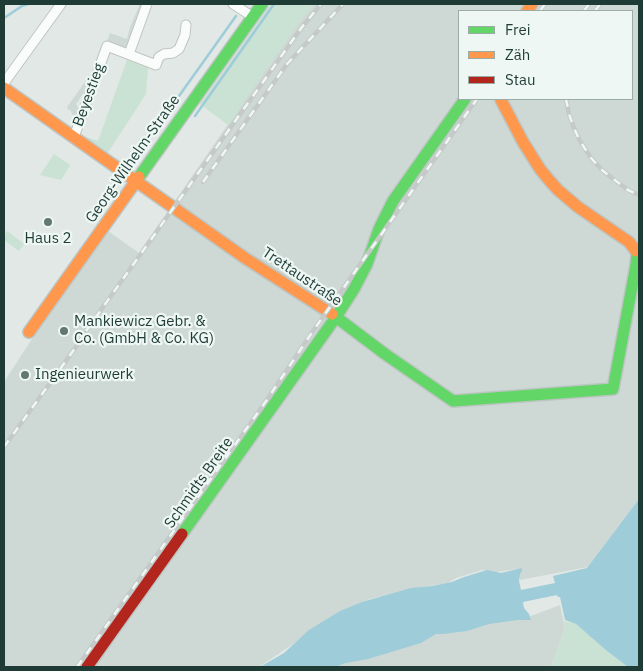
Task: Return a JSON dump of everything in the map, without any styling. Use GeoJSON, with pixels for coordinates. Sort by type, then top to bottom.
{"type":"FeatureCollection","features":[{"type":"Feature","properties":{"kind":"main road","name":"Georg-Wilhelm-Straße"},"geometry":{"type":"LineString","coordinates":[[29,332],[262,4]]}},
{"type":"Feature","properties":{"kind":"main road","name":"Trettaustraße"},"geometry":{"type":"LineString","coordinates":[[4,88],[246,258],[336,317],[385,354],[453,400],[613,389],[636,265],[636,250],[629,242],[568,200],[549,180],[526,148],[501,100]]}},
{"type":"Feature","properties":{"kind":"main road","name":"Schmidts Breite"},"geometry":{"type":"LineString","coordinates":[[87,667],[336,317],[367,264],[392,201],[464,100]]}},
{"type":"Feature","properties":{"kind":"street"},"geometry":{"type":"LineString","coordinates":[[4,83],[61,4]]}},
{"type":"Feature","properties":{"kind":"street"},"geometry":{"type":"LineString","coordinates":[[129,54],[147,4]]}},
{"type":"Feature","properties":{"kind":"street"},"geometry":{"type":"LineString","coordinates":[[233,4],[253,17]]}},
{"type":"Feature","properties":{"kind":"street","name":"Beyestieg"},"geometry":{"type":"LineString","coordinates":[[74,137],[107,46],[156,65],[159,58],[164,54],[173,53],[179,49],[185,35],[186,25]]}},
{"type":"Feature","properties":{"kind":"shaded area"},"geometry":{"type":"Polygon","coordinates":[[[140,4],[144,4],[127,49],[107,41],[110,33],[127,39],[140,4]]]}},
{"type":"Feature","properties":{"kind":"shaded area"},"geometry":{"type":"Polygon","coordinates":[[[315,4],[639,4],[639,499],[588,567],[520,580],[517,569],[496,572],[482,570],[456,578],[448,583],[416,588],[370,599],[342,611],[259,667],[4,667],[4,382],[108,231],[139,253],[298,23],[315,4]]]}},
{"type":"Feature","properties":{"kind":"shaded area"},"geometry":{"type":"Polygon","coordinates":[[[92,72],[96,75],[76,104],[81,111],[74,117],[67,107],[92,72]]]}},
{"type":"Feature","properties":{"kind":"shaded area"},"geometry":{"type":"Polygon","coordinates":[[[560,605],[565,628],[551,667],[331,667],[377,636],[531,616],[560,605]]]}},
{"type":"Feature","properties":{"kind":"green space"},"geometry":{"type":"Polygon","coordinates":[[[271,4],[315,4],[298,23],[228,125],[200,104],[271,4]]]}},
{"type":"Feature","properties":{"kind":"green space"},"geometry":{"type":"Polygon","coordinates":[[[127,60],[148,68],[146,94],[107,154],[83,136],[98,141],[127,60]]]}},
{"type":"Feature","properties":{"kind":"green space"},"geometry":{"type":"Polygon","coordinates":[[[54,154],[70,165],[61,180],[40,175],[54,154]]]}},
{"type":"Feature","properties":{"kind":"green space"},"geometry":{"type":"Polygon","coordinates":[[[7,231],[24,244],[19,251],[4,240],[7,231]]]}},
{"type":"Feature","properties":{"kind":"green space"},"geometry":{"type":"Polygon","coordinates":[[[564,621],[576,624],[628,667],[551,667],[565,628],[564,621]]]}},
{"type":"Feature","properties":{"kind":"water"},"geometry":{"type":"Polygon","coordinates":[[[639,499],[639,667],[628,667],[576,624],[565,620],[560,597],[557,595],[523,602],[524,608],[531,620],[489,624],[467,631],[436,634],[421,643],[335,667],[260,667],[284,653],[309,630],[340,611],[362,602],[411,588],[452,582],[487,570],[501,573],[522,568],[519,581],[521,590],[555,583],[553,576],[587,568],[639,499]]]}},
{"type":"Feature","properties":{"kind":"waterway"},"geometry":{"type":"LineString","coordinates":[[4,18],[28,4]]}},
{"type":"Feature","properties":{"kind":"waterway"},"geometry":{"type":"LineString","coordinates":[[195,116],[274,4]]}},
{"type":"Feature","properties":{"kind":"waterway"},"geometry":{"type":"LineString","coordinates":[[179,96],[236,16]]}},
{"type":"Feature","properties":{"kind":"railway"},"geometry":{"type":"LineString","coordinates":[[86,331],[302,27],[321,4]]}},
{"type":"Feature","properties":{"kind":"railway"},"geometry":{"type":"LineString","coordinates":[[203,182],[287,64],[343,4]]}},
{"type":"Feature","properties":{"kind":"railway"},"geometry":{"type":"LineString","coordinates":[[541,10],[545,4]]}},
{"type":"Feature","properties":{"kind":"railway"},"geometry":{"type":"LineString","coordinates":[[585,10],[589,4]]}},
{"type":"Feature","properties":{"kind":"railway"},"geometry":{"type":"LineString","coordinates":[[596,10],[600,4]]}},
{"type":"Feature","properties":{"kind":"railway"},"geometry":{"type":"LineString","coordinates":[[77,667],[476,100]]}},
{"type":"Feature","properties":{"kind":"railway"},"geometry":{"type":"LineString","coordinates":[[566,100],[574,128],[591,158],[612,178],[628,190],[639,195]]}},
{"type":"Feature","properties":{"kind":"railway"},"geometry":{"type":"LineString","coordinates":[[4,447],[81,340]]}},
{"type":"Feature","properties":{"kind":"traffic: fast"},"geometry":{"type":"LineString","coordinates":[[139,177],[262,4]]}},
{"type":"Feature","properties":{"kind":"traffic: fast"},"geometry":{"type":"LineString","coordinates":[[182,534],[336,317],[367,264],[379,229],[393,201],[464,100]]}},
{"type":"Feature","properties":{"kind":"traffic: fast"},"geometry":{"type":"LineString","coordinates":[[332,314],[385,354],[453,401],[613,389],[636,265],[636,251]]}},
{"type":"Feature","properties":{"kind":"traffic: slow"},"geometry":{"type":"LineString","coordinates":[[528,10],[532,4]]}},
{"type":"Feature","properties":{"kind":"traffic: slow"},"geometry":{"type":"LineString","coordinates":[[4,88],[245,258],[332,314]]}},
{"type":"Feature","properties":{"kind":"traffic: slow"},"geometry":{"type":"LineString","coordinates":[[501,100],[523,142],[549,180],[578,207],[629,242],[636,251]]}},
{"type":"Feature","properties":{"kind":"traffic: slow"},"geometry":{"type":"LineString","coordinates":[[29,332],[139,177]]}},
{"type":"Feature","properties":{"kind":"traffic: jam"},"geometry":{"type":"LineString","coordinates":[[87,667],[182,534]]}},
{"type":"Feature","properties":{"kind":"place","name":"Haus 2"},"geometry":{"type":"Point","coordinates":[48,222]}},
{"type":"Feature","properties":{"kind":"place","name":"Mankiewicz Gebr. & Co. (GmbH & Co. KG)"},"geometry":{"type":"Point","coordinates":[64,331]}},
{"type":"Feature","properties":{"kind":"place","name":"Ingenieurwerk"},"geometry":{"type":"Point","coordinates":[25,375]}}]}
